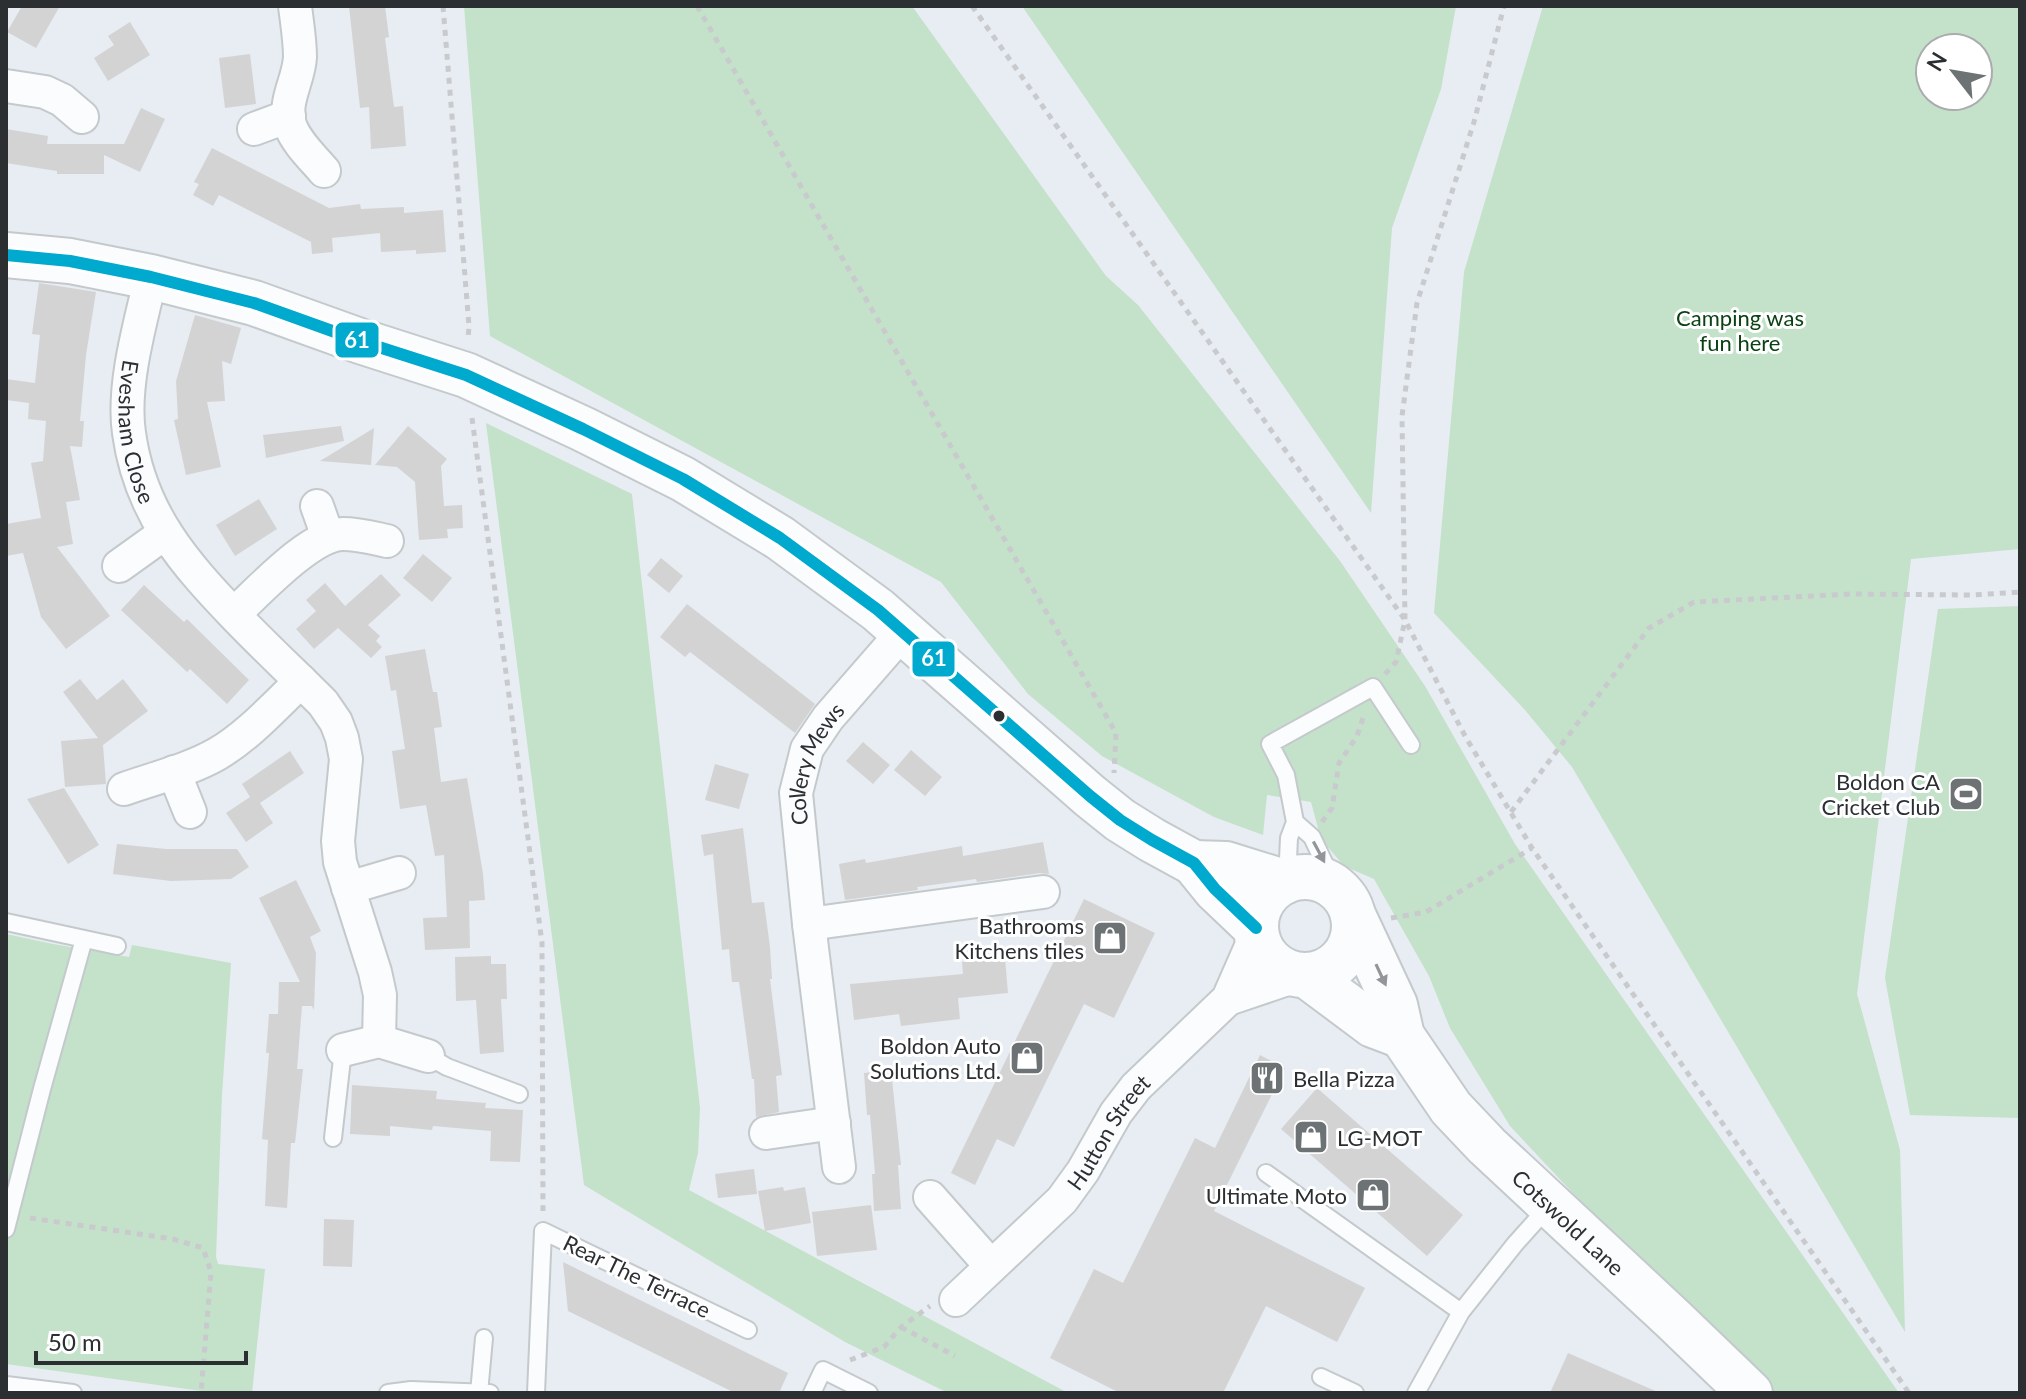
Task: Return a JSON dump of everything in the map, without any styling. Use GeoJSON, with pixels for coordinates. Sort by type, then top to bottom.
{"type":"FeatureCollection","features":[{"type":"Feature","properties":{"kind":"street"},"geometry":{"type":"LineString","coordinates":[[295,6],[300,58],[296,83],[288,104],[290,125],[298,140],[324,171]]}},
{"type":"Feature","properties":{"kind":"street"},"geometry":{"type":"LineString","coordinates":[[6,86],[45,92],[62,100],[82,117]]}},
{"type":"Feature","properties":{"kind":"street"},"geometry":{"type":"LineString","coordinates":[[254,129],[289,116]]}},
{"type":"Feature","properties":{"kind":"street"},"geometry":{"type":"LineString","coordinates":[[6,255],[70,261],[151,277],[254,303],[466,375],[683,479],[780,538],[878,610],[1090,796],[1152,840],[1194,863],[1257,931]]}},
{"type":"Feature","properties":{"kind":"street","name":"Evesham Close"},"geometry":{"type":"LineString","coordinates":[[151,277],[129,386],[128,431],[138,476],[165,533],[179,554],[323,703],[336,722],[346,759],[338,841],[340,862],[375,972],[380,995],[379,1041]]}},
{"type":"Feature","properties":{"kind":"street"},"geometry":{"type":"LineString","coordinates":[[317,506],[328,537]]}},
{"type":"Feature","properties":{"kind":"street","name":"Evesham Close"},"geometry":{"type":"LineString","coordinates":[[119,566],[165,533]]}},
{"type":"Feature","properties":{"kind":"street"},"geometry":{"type":"LineString","coordinates":[[234,614],[305,550],[328,537],[341,534],[387,541]]}},
{"type":"Feature","properties":{"kind":"street","name":"Collery Mews"},"geometry":{"type":"LineString","coordinates":[[839,1167],[796,793],[807,749],[828,718],[903,632]]}},
{"type":"Feature","properties":{"kind":"street"},"geometry":{"type":"LineString","coordinates":[[124,789],[217,754],[239,739],[301,681]]}},
{"type":"Feature","properties":{"kind":"street"},"geometry":{"type":"LineString","coordinates":[[174,772],[190,812]]}},
{"type":"Feature","properties":{"kind":"street"},"geometry":{"type":"LineString","coordinates":[[1194,863],[1226,864],[1286,881]]}},
{"type":"Feature","properties":{"kind":"street"},"geometry":{"type":"LineString","coordinates":[[348,888],[399,873]]}},
{"type":"Feature","properties":{"kind":"street"},"geometry":{"type":"LineString","coordinates":[[1302,975],[1320,973],[1334,966],[1351,944],[1354,929],[1345,901],[1325,881],[1313,878],[1286,881],[1272,890],[1258,914],[1257,931],[1261,948],[1283,970],[1302,975],[1373,1025],[1402,1036]]}},
{"type":"Feature","properties":{"kind":"street"},"geometry":{"type":"LineString","coordinates":[[809,924],[1043,892]]}},
{"type":"Feature","properties":{"kind":"street","name":"Cotswold Lane"},"geometry":{"type":"LineString","coordinates":[[1345,901],[1395,1005],[1402,1036],[1451,1108],[1487,1146],[1750,1393]]}},
{"type":"Feature","properties":{"kind":"street","name":"Hutton Street"},"geometry":{"type":"LineString","coordinates":[[956,1300],[1062,1200],[1083,1171],[1116,1113],[1136,1087],[1228,999],[1257,931]]}},
{"type":"Feature","properties":{"kind":"street","name":"Hutton Street"},"geometry":{"type":"LineString","coordinates":[[1228,999],[1302,975]]}},
{"type":"Feature","properties":{"kind":"street"},"geometry":{"type":"LineString","coordinates":[[343,1050],[379,1041],[428,1056]]}},
{"type":"Feature","properties":{"kind":"street"},"geometry":{"type":"LineString","coordinates":[[766,1133],[834,1123]]}},
{"type":"Feature","properties":{"kind":"street"},"geometry":{"type":"LineString","coordinates":[[930,1197],[991,1266]]}},
{"type":"Feature","properties":{"kind":"lane"},"geometry":{"type":"LineString","coordinates":[[1286,881],[1289,838],[1295,822],[1286,775],[1270,744],[1373,687],[1411,745]]}},
{"type":"Feature","properties":{"kind":"lane"},"geometry":{"type":"LineString","coordinates":[[1295,822],[1312,837],[1345,901]]}},
{"type":"Feature","properties":{"kind":"lane"},"geometry":{"type":"LineString","coordinates":[[6,922],[117,946]]}},
{"type":"Feature","properties":{"kind":"lane"},"geometry":{"type":"LineString","coordinates":[[8,1222],[84,939]]}},
{"type":"Feature","properties":{"kind":"lane"},"geometry":{"type":"LineString","coordinates":[[333,1138],[343,1050]]}},
{"type":"Feature","properties":{"kind":"lane"},"geometry":{"type":"LineString","coordinates":[[428,1056],[447,1067],[519,1094]]}},
{"type":"Feature","properties":{"kind":"lane"},"geometry":{"type":"LineString","coordinates":[[1266,1173],[1461,1312]]}},
{"type":"Feature","properties":{"kind":"lane"},"geometry":{"type":"LineString","coordinates":[[1416,1393],[1461,1312],[1550,1205]]}},
{"type":"Feature","properties":{"kind":"lane","name":"Rear The Terrace"},"geometry":{"type":"LineString","coordinates":[[536,1393],[543,1231],[748,1330]]}},
{"type":"Feature","properties":{"kind":"lane"},"geometry":{"type":"LineString","coordinates":[[479,1393],[484,1338]]}},
{"type":"Feature","properties":{"kind":"lane"},"geometry":{"type":"LineString","coordinates":[[812,1393],[823,1370],[869,1393]]}},
{"type":"Feature","properties":{"kind":"lane"},"geometry":{"type":"LineString","coordinates":[[1321,1377],[1355,1393]]}},
{"type":"Feature","properties":{"kind":"lane"},"geometry":{"type":"LineString","coordinates":[[6,1385],[73,1393]]}},
{"type":"Feature","properties":{"kind":"lane"},"geometry":{"type":"LineString","coordinates":[[388,1393],[411,1390],[490,1393]]}},
{"type":"Feature","properties":{"kind":"path"},"geometry":{"type":"LineString","coordinates":[[443,6],[469,326],[466,375],[542,943],[543,1231]]}},
{"type":"Feature","properties":{"kind":"path"},"geometry":{"type":"LineString","coordinates":[[697,6],[1116,733],[1113,814]]}},
{"type":"Feature","properties":{"kind":"path"},"geometry":{"type":"LineString","coordinates":[[972,6],[1405,620],[1465,736],[1532,848],[1909,1393]]}},
{"type":"Feature","properties":{"kind":"path"},"geometry":{"type":"LineString","coordinates":[[1312,837],[1332,808],[1339,763],[1357,736],[1373,687],[1396,662],[1405,620],[1402,416],[1417,303],[1474,122],[1504,6]]}},
{"type":"Feature","properties":{"kind":"path"},"geometry":{"type":"LineString","coordinates":[[1511,812],[1649,628],[1694,602],[1852,594],[1972,595],[2020,592]]}},
{"type":"Feature","properties":{"kind":"path"},"geometry":{"type":"LineString","coordinates":[[1345,901],[1393,918],[1426,912],[1532,848]]}},
{"type":"Feature","properties":{"kind":"path"},"geometry":{"type":"LineString","coordinates":[[8,1222],[173,1239],[203,1248],[211,1272],[201,1393]]}},
{"type":"Feature","properties":{"kind":"path"},"geometry":{"type":"LineString","coordinates":[[823,1370],[884,1347],[901,1327],[943,1296],[956,1300]]}},
{"type":"Feature","properties":{"kind":"path"},"geometry":{"type":"LineString","coordinates":[[901,1327],[955,1356]]}},
{"type":"Feature","properties":{"kind":"green space"},"geometry":{"type":"Polygon","coordinates":[[[464,6],[912,6],[1106,276],[1138,305],[1340,561],[1425,686],[1515,844],[1899,1393],[1767,1393],[1510,1126],[1450,1028],[1429,976],[1374,879],[1344,866],[1321,839],[1311,802],[1267,795],[1263,835],[1214,817],[1102,756],[1028,694],[941,582],[490,336],[464,6]]]}},
{"type":"Feature","properties":{"kind":"green space"},"geometry":{"type":"Polygon","coordinates":[[[1022,6],[1456,6],[1441,89],[1392,228],[1371,513],[1022,6]]]}},
{"type":"Feature","properties":{"kind":"green space","name":"Camping was fun here"},"geometry":{"type":"Polygon","coordinates":[[[1543,6],[2020,6],[2020,549],[1911,559],[1857,994],[1900,1150],[1905,1332],[1572,767],[1525,710],[1434,613],[1464,272],[1543,6]]]}},
{"type":"Feature","properties":{"kind":"green space"},"geometry":{"type":"Polygon","coordinates":[[[486,423],[632,494],[700,1108],[698,1153],[689,1190],[1068,1393],[948,1393],[845,1342],[584,1185],[486,423]]]}},
{"type":"Feature","properties":{"kind":"green space","name":"Boldon CA Cricket Club"},"geometry":{"type":"Polygon","coordinates":[[[2020,606],[2020,1118],[1910,1115],[1885,978],[1938,609],[2020,606]]]}},
{"type":"Feature","properties":{"kind":"green space"},"geometry":{"type":"Polygon","coordinates":[[[6,934],[129,957],[132,945],[231,963],[216,1257],[218,1264],[265,1269],[252,1393],[216,1393],[6,1364],[6,934]]]}},
{"type":"Feature","properties":{"kind":"building"},"geometry":{"type":"Polygon","coordinates":[[[22,6],[60,6],[36,48],[7,32],[22,6]]]}},
{"type":"Feature","properties":{"kind":"building"},"geometry":{"type":"Polygon","coordinates":[[[349,6],[385,6],[389,37],[385,38],[394,107],[403,106],[406,146],[371,149],[369,107],[360,108],[349,6]]]}},
{"type":"Feature","properties":{"kind":"building"},"geometry":{"type":"Polygon","coordinates":[[[130,22],[150,55],[108,81],[94,58],[114,45],[108,36],[130,22]]]}},
{"type":"Feature","properties":{"kind":"building"},"geometry":{"type":"Polygon","coordinates":[[[250,54],[256,104],[225,108],[219,58],[250,54]]]}},
{"type":"Feature","properties":{"kind":"building"},"geometry":{"type":"Polygon","coordinates":[[[141,108],[165,119],[140,172],[104,155],[104,174],[57,174],[57,171],[6,163],[6,129],[48,136],[47,144],[124,144],[141,108]]]}},
{"type":"Feature","properties":{"kind":"building"},"geometry":{"type":"Polygon","coordinates":[[[212,148],[329,208],[360,204],[361,209],[404,207],[404,213],[443,210],[446,252],[381,252],[380,233],[332,238],[333,252],[312,254],[311,242],[219,195],[213,206],[193,195],[199,184],[194,182],[212,148]]]}},
{"type":"Feature","properties":{"kind":"building"},"geometry":{"type":"Polygon","coordinates":[[[39,283],[96,292],[80,421],[84,421],[82,447],[70,446],[80,500],[66,502],[73,544],[57,547],[110,616],[66,649],[41,617],[23,553],[6,556],[6,524],[41,518],[31,463],[43,461],[46,421],[28,419],[29,403],[6,400],[6,379],[35,383],[40,335],[32,334],[39,283]]]}},
{"type":"Feature","properties":{"kind":"building"},"geometry":{"type":"Polygon","coordinates":[[[195,315],[241,328],[231,364],[222,361],[225,401],[207,402],[221,467],[186,475],[174,420],[178,419],[176,381],[195,315]]]}},
{"type":"Feature","properties":{"kind":"building"},"geometry":{"type":"Polygon","coordinates":[[[341,426],[344,441],[266,458],[263,435],[341,426]]]}},
{"type":"Feature","properties":{"kind":"building"},"geometry":{"type":"Polygon","coordinates":[[[408,426],[447,459],[441,466],[444,506],[462,505],[463,528],[447,529],[448,538],[419,540],[415,482],[397,467],[375,465],[408,426]]]}},
{"type":"Feature","properties":{"kind":"building"},"geometry":{"type":"Polygon","coordinates":[[[374,428],[371,465],[320,461],[374,428]]]}},
{"type":"Feature","properties":{"kind":"building"},"geometry":{"type":"Polygon","coordinates":[[[259,499],[277,529],[235,556],[216,525],[259,499]]]}},
{"type":"Feature","properties":{"kind":"building"},"geometry":{"type":"Polygon","coordinates":[[[423,554],[452,578],[432,602],[403,578],[423,554]]]}},
{"type":"Feature","properties":{"kind":"building"},"geometry":{"type":"Polygon","coordinates":[[[661,558],[683,576],[669,593],[647,575],[661,558]]]}},
{"type":"Feature","properties":{"kind":"building"},"geometry":{"type":"Polygon","coordinates":[[[381,574],[401,595],[368,625],[380,636],[376,641],[382,647],[371,658],[338,628],[314,649],[296,629],[316,611],[306,600],[325,583],[345,606],[381,574]]]}},
{"type":"Feature","properties":{"kind":"building"},"geometry":{"type":"Polygon","coordinates":[[[144,585],[184,622],[187,619],[249,680],[227,704],[190,669],[187,672],[121,610],[144,585]]]}},
{"type":"Feature","properties":{"kind":"building"},"geometry":{"type":"Polygon","coordinates":[[[687,604],[815,704],[795,733],[690,652],[685,657],[660,637],[687,604]]]}},
{"type":"Feature","properties":{"kind":"building"},"geometry":{"type":"Polygon","coordinates":[[[425,649],[433,692],[437,692],[442,727],[434,728],[441,782],[467,778],[483,874],[485,900],[469,901],[470,948],[425,950],[423,918],[447,917],[444,855],[435,856],[426,805],[400,809],[392,751],[405,749],[396,690],[391,691],[385,656],[425,649]]]}},
{"type":"Feature","properties":{"kind":"building"},"geometry":{"type":"Polygon","coordinates":[[[80,679],[97,700],[123,679],[148,711],[103,745],[106,784],[65,787],[61,741],[98,738],[63,692],[80,679]]]}},
{"type":"Feature","properties":{"kind":"building"},"geometry":{"type":"Polygon","coordinates":[[[863,742],[890,765],[873,784],[846,761],[863,742]]]}},
{"type":"Feature","properties":{"kind":"building"},"geometry":{"type":"Polygon","coordinates":[[[911,750],[942,777],[925,796],[894,770],[911,750]]]}},
{"type":"Feature","properties":{"kind":"building"},"geometry":{"type":"Polygon","coordinates":[[[290,751],[304,773],[260,803],[273,823],[246,842],[226,813],[250,797],[242,784],[290,751]]]}},
{"type":"Feature","properties":{"kind":"building"},"geometry":{"type":"Polygon","coordinates":[[[715,764],[749,774],[739,809],[705,800],[715,764]]]}},
{"type":"Feature","properties":{"kind":"building"},"geometry":{"type":"Polygon","coordinates":[[[64,788],[99,845],[68,864],[27,799],[64,788]]]}},
{"type":"Feature","properties":{"kind":"building"},"geometry":{"type":"Polygon","coordinates":[[[743,828],[752,903],[764,902],[782,1075],[776,1076],[779,1112],[756,1117],[754,1079],[739,982],[732,982],[729,949],[722,950],[713,854],[704,856],[701,835],[743,828]]]}},
{"type":"Feature","properties":{"kind":"building"},"geometry":{"type":"Polygon","coordinates":[[[1043,842],[1049,874],[977,882],[976,879],[845,900],[839,864],[865,859],[866,863],[962,846],[963,856],[1043,842]]]}},
{"type":"Feature","properties":{"kind":"building"},"geometry":{"type":"Polygon","coordinates":[[[117,844],[166,849],[237,849],[249,867],[231,879],[171,881],[113,874],[117,844]]]}},
{"type":"Feature","properties":{"kind":"building"},"geometry":{"type":"Polygon","coordinates":[[[296,880],[321,931],[310,937],[316,953],[314,1010],[312,1006],[302,1006],[297,1069],[303,1069],[295,1143],[291,1143],[287,1208],[265,1206],[268,1140],[262,1139],[269,1053],[266,1053],[269,1014],[278,1014],[279,982],[300,982],[259,898],[296,880]]]}},
{"type":"Feature","properties":{"kind":"building"},"geometry":{"type":"Polygon","coordinates":[[[1084,899],[1155,933],[1114,1018],[1084,1004],[1014,1147],[997,1139],[975,1185],[951,1173],[1084,899]]]}},
{"type":"Feature","properties":{"kind":"building"},"geometry":{"type":"Polygon","coordinates":[[[491,956],[491,964],[506,964],[507,999],[501,999],[504,1052],[480,1054],[476,1000],[456,1001],[455,957],[491,956]]]}},
{"type":"Feature","properties":{"kind":"building"},"geometry":{"type":"Polygon","coordinates":[[[1005,958],[1008,993],[958,998],[960,1019],[901,1026],[899,1014],[854,1020],[850,984],[963,974],[962,962],[1005,958]]]}},
{"type":"Feature","properties":{"kind":"building"},"geometry":{"type":"Polygon","coordinates":[[[1260,1055],[1285,1068],[1214,1211],[1365,1288],[1337,1342],[1266,1306],[1223,1393],[1120,1393],[1050,1358],[1094,1269],[1123,1283],[1195,1138],[1215,1148],[1260,1055]]]}},
{"type":"Feature","properties":{"kind":"building"},"geometry":{"type":"Polygon","coordinates":[[[891,1070],[901,1165],[898,1165],[901,1209],[874,1211],[872,1174],[875,1174],[864,1073],[891,1070]]]}},
{"type":"Feature","properties":{"kind":"building"},"geometry":{"type":"Polygon","coordinates":[[[352,1085],[437,1091],[436,1099],[486,1103],[485,1108],[523,1110],[520,1162],[490,1161],[491,1131],[390,1126],[390,1136],[350,1134],[352,1085]]]}},
{"type":"Feature","properties":{"kind":"building"},"geometry":{"type":"Polygon","coordinates":[[[1317,1088],[1463,1215],[1427,1256],[1281,1129],[1317,1088]]]}},
{"type":"Feature","properties":{"kind":"building"},"geometry":{"type":"Polygon","coordinates":[[[754,1169],[757,1194],[718,1198],[715,1174],[754,1169]]]}},
{"type":"Feature","properties":{"kind":"building"},"geometry":{"type":"Polygon","coordinates":[[[783,1187],[784,1191],[805,1187],[811,1223],[765,1231],[758,1191],[783,1187]]]}},
{"type":"Feature","properties":{"kind":"building"},"geometry":{"type":"Polygon","coordinates":[[[871,1205],[877,1250],[817,1256],[812,1212],[871,1205]]]}},
{"type":"Feature","properties":{"kind":"building"},"geometry":{"type":"Polygon","coordinates":[[[324,1219],[354,1220],[352,1267],[323,1266],[324,1219]]]}},
{"type":"Feature","properties":{"kind":"building"},"geometry":{"type":"Polygon","coordinates":[[[563,1262],[788,1373],[779,1393],[735,1393],[568,1311],[563,1262]]]}},
{"type":"Feature","properties":{"kind":"building"},"geometry":{"type":"Polygon","coordinates":[[[1568,1353],[1660,1393],[1550,1393],[1568,1353]]]}},
{"type":"Feature","properties":{"kind":"transit line","name":"61"},"geometry":{"type":"LineString","coordinates":[[6,255],[70,261],[151,277],[254,303],[466,375],[683,479],[780,538],[878,610],[1090,796],[1120,820],[1194,863],[1215,889],[1256,928]]}},
{"type":"Feature","properties":{"kind":"place","name":"Boldon CA Cricket Club"},"geometry":{"type":"Point","coordinates":[1966,794]}},
{"type":"Feature","properties":{"kind":"place","name":"Bathrooms Kitchens tiles"},"geometry":{"type":"Point","coordinates":[1110,938]}},
{"type":"Feature","properties":{"kind":"place","name":"Boldon Auto Solutions Ltd."},"geometry":{"type":"Point","coordinates":[1027,1058]}},
{"type":"Feature","properties":{"kind":"place","name":"Bella Pizza"},"geometry":{"type":"Point","coordinates":[1267,1078]}},
{"type":"Feature","properties":{"kind":"place","name":"LG-MOT"},"geometry":{"type":"Point","coordinates":[1311,1137]}},
{"type":"Feature","properties":{"kind":"place","name":"Ultimate Moto"},"geometry":{"type":"Point","coordinates":[1373,1195]}}]}
